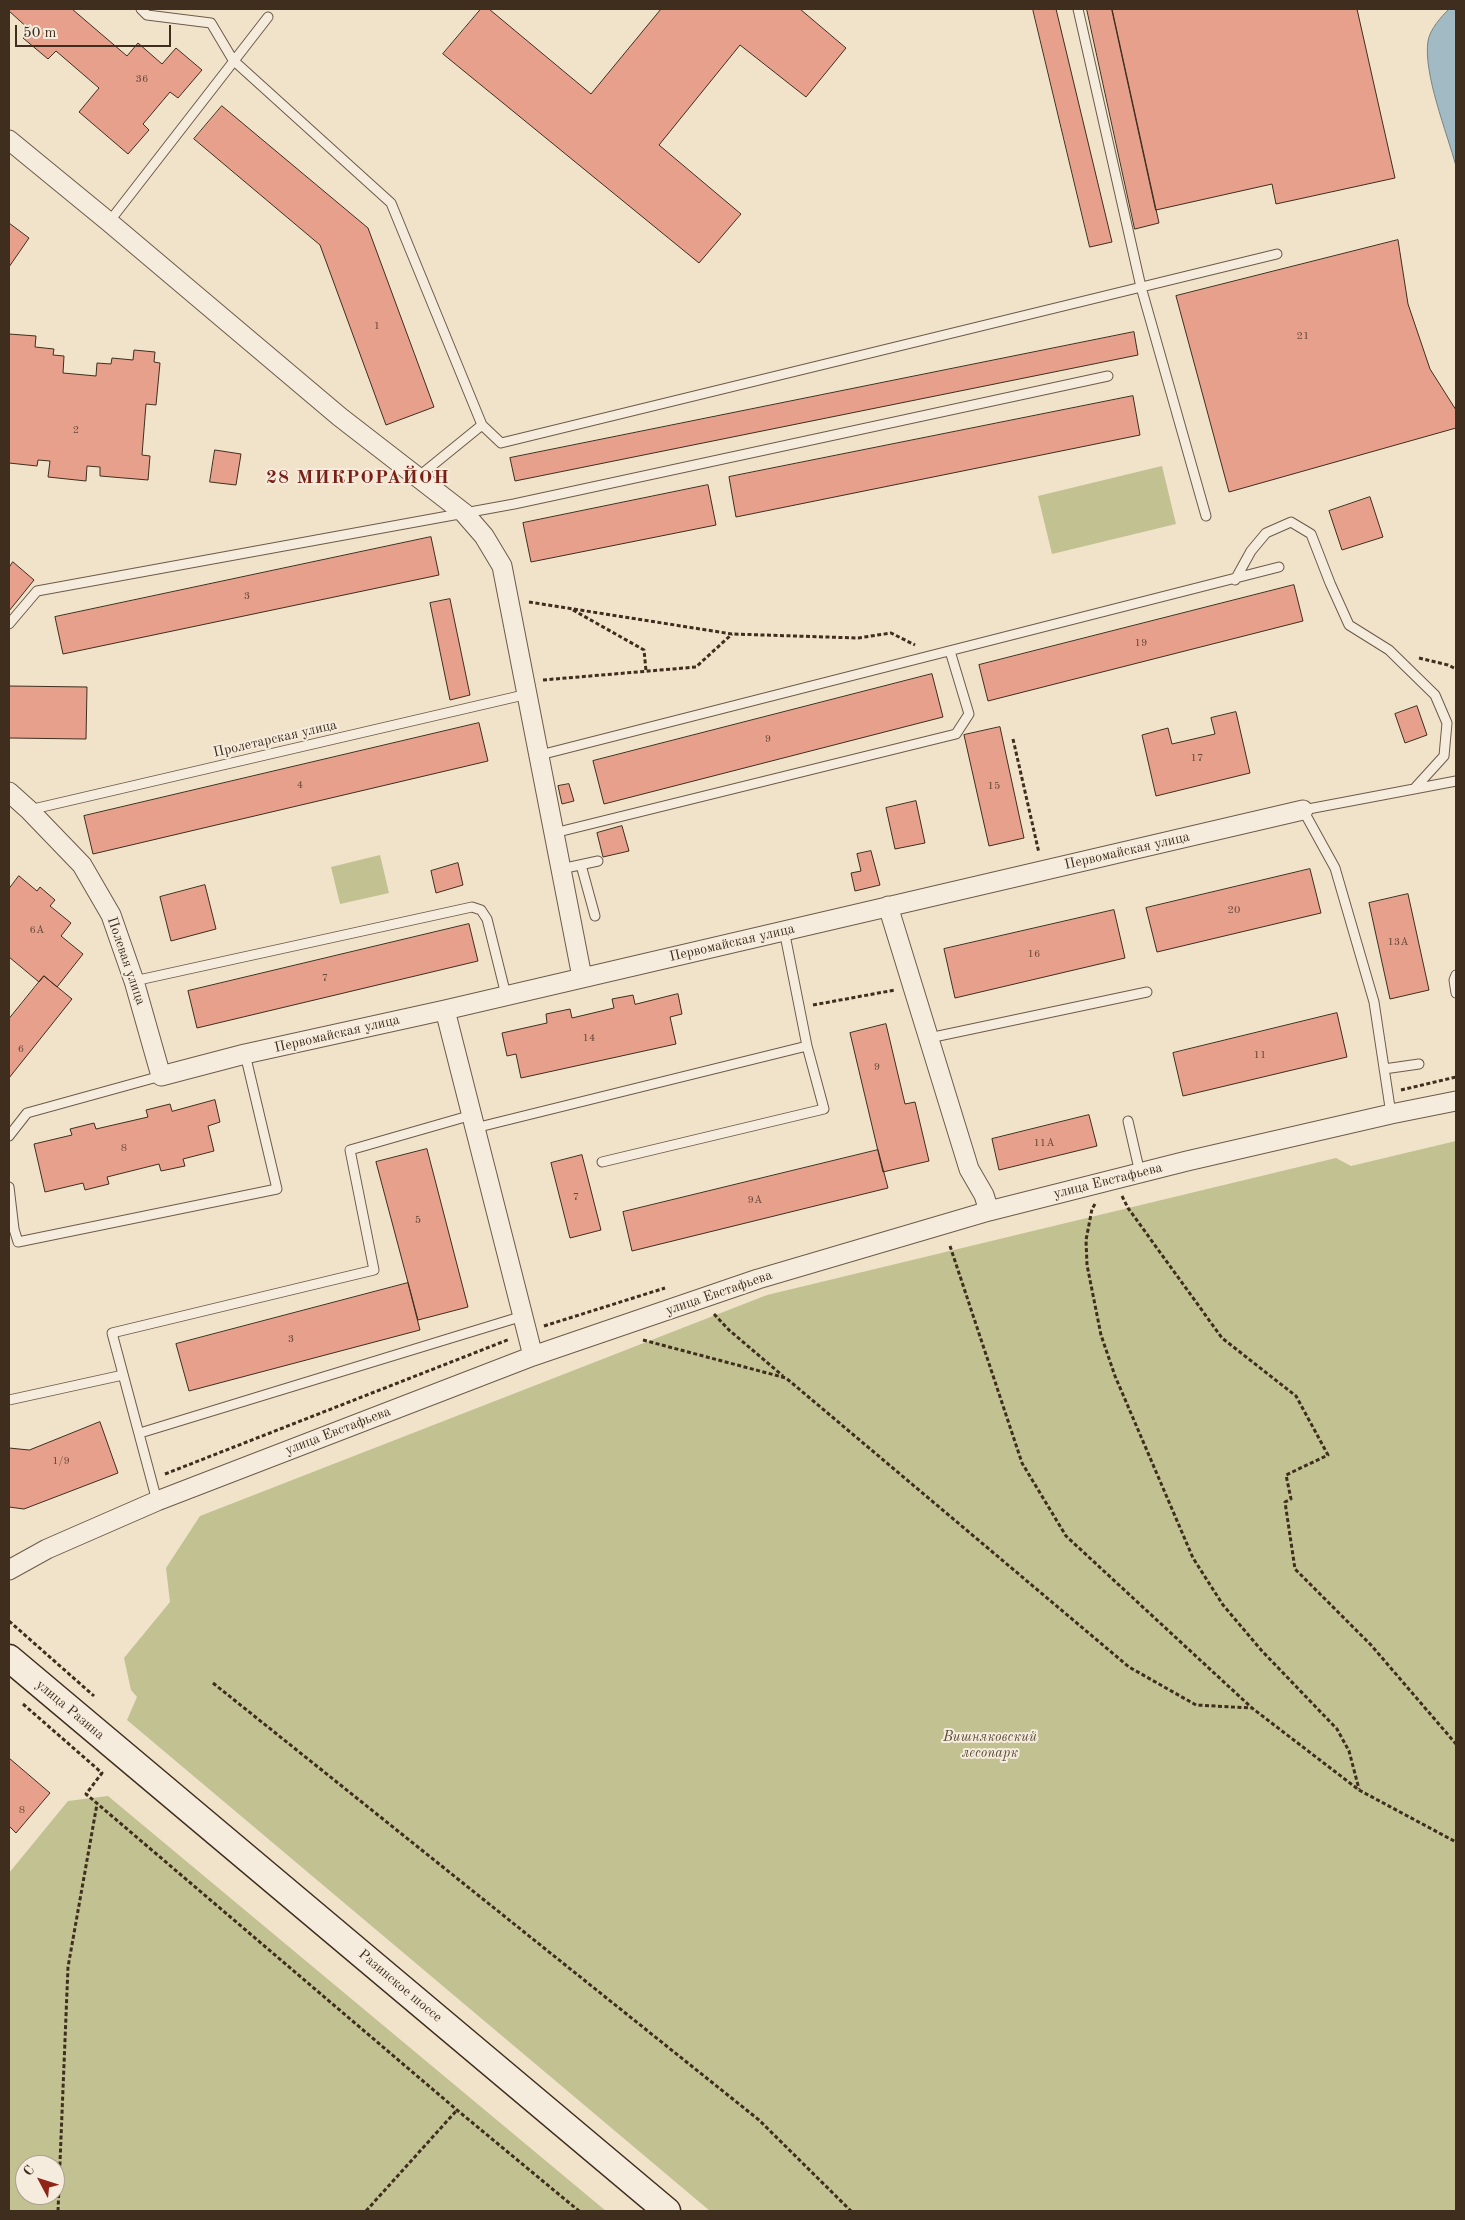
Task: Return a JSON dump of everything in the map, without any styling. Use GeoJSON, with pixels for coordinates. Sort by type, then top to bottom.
{"type":"FeatureCollection","features":[{"type":"Feature","properties":{"kind":"main road","name":"улица Разина"},"geometry":{"type":"LineString","coordinates":[[9,1658],[132,1761]]}},
{"type":"Feature","properties":{"kind":"main road","name":"Разинское шоссе"},"geometry":{"type":"LineString","coordinates":[[132,1761],[667,2211]]}},
{"type":"Feature","properties":{"kind":"street"},"geometry":{"type":"LineString","coordinates":[[9,140],[340,417],[464,513],[484,536],[502,566],[582,977]]}},
{"type":"Feature","properties":{"kind":"street","name":"Полевая улица"},"geometry":{"type":"LineString","coordinates":[[10,797],[29,810],[82,865],[111,915],[134,981],[161,1076]]}},
{"type":"Feature","properties":{"kind":"street","name":"Первомайская улица"},"geometry":{"type":"LineString","coordinates":[[161,1076],[245,1054],[445,1010],[1303,810]]}},
{"type":"Feature","properties":{"kind":"street"},"geometry":{"type":"LineString","coordinates":[[888,906],[969,1169],[984,1195],[989,1211]]}},
{"type":"Feature","properties":{"kind":"street"},"geometry":{"type":"LineString","coordinates":[[445,1010],[533,1356]]}},
{"type":"Feature","properties":{"kind":"street","name":"улица Евстафьева"},"geometry":{"type":"LineString","coordinates":[[9,1570],[47,1548],[157,1501],[533,1356],[758,1279],[989,1211],[1140,1173],[1391,1114],[1456,1101]]}},
{"type":"Feature","properties":{"kind":"lane"},"geometry":{"type":"LineString","coordinates":[[141,9],[148,15],[211,23],[233,60],[391,203],[482,426],[501,443],[1277,254]]}},
{"type":"Feature","properties":{"kind":"lane"},"geometry":{"type":"LineString","coordinates":[[1078,9],[1141,287],[1206,516]]}},
{"type":"Feature","properties":{"kind":"lane"},"geometry":{"type":"LineString","coordinates":[[109,222],[268,17]]}},
{"type":"Feature","properties":{"kind":"lane"},"geometry":{"type":"LineString","coordinates":[[9,624],[37,591],[464,513],[1108,376]]}},
{"type":"Feature","properties":{"kind":"lane"},"geometry":{"type":"LineString","coordinates":[[418,477],[482,426]]}},
{"type":"Feature","properties":{"kind":"lane"},"geometry":{"type":"LineString","coordinates":[[1235,580],[1250,551],[1266,534],[1291,522],[1311,534],[1330,583],[1350,625],[1390,650],[1436,695],[1447,723],[1444,756],[1414,789]]}},
{"type":"Feature","properties":{"kind":"lane"},"geometry":{"type":"LineString","coordinates":[[540,755],[1235,580],[1279,567]]}},
{"type":"Feature","properties":{"kind":"lane"},"geometry":{"type":"LineString","coordinates":[[554,833],[956,734],[969,714],[950,651]]}},
{"type":"Feature","properties":{"kind":"lane","name":"Пролетарская улица"},"geometry":{"type":"LineString","coordinates":[[29,810],[527,688]]}},
{"type":"Feature","properties":{"kind":"lane"},"geometry":{"type":"LineString","coordinates":[[1391,1114],[1374,1002],[1335,868],[1303,810],[1456,781]]}},
{"type":"Feature","properties":{"kind":"lane"},"geometry":{"type":"LineString","coordinates":[[561,869],[598,861]]}},
{"type":"Feature","properties":{"kind":"lane"},"geometry":{"type":"LineString","coordinates":[[582,864],[595,916]]}},
{"type":"Feature","properties":{"kind":"lane"},"geometry":{"type":"LineString","coordinates":[[134,981],[472,907],[481,910],[487,919],[506,995]]}},
{"type":"Feature","properties":{"kind":"lane"},"geometry":{"type":"LineString","coordinates":[[602,1162],[824,1109],[807,1046],[784,930]]}},
{"type":"Feature","properties":{"kind":"lane"},"geometry":{"type":"LineString","coordinates":[[1456,975],[1454,980],[1456,993]]}},
{"type":"Feature","properties":{"kind":"lane"},"geometry":{"type":"LineString","coordinates":[[929,1038],[1147,992]]}},
{"type":"Feature","properties":{"kind":"lane"},"geometry":{"type":"LineString","coordinates":[[157,1501],[112,1333],[374,1270],[350,1150],[807,1046]]}},
{"type":"Feature","properties":{"kind":"lane"},"geometry":{"type":"LineString","coordinates":[[9,1244],[277,1189],[245,1054]]}},
{"type":"Feature","properties":{"kind":"lane"},"geometry":{"type":"LineString","coordinates":[[1384,1069],[1419,1064]]}},
{"type":"Feature","properties":{"kind":"lane"},"geometry":{"type":"LineString","coordinates":[[9,1136],[27,1113],[161,1076]]}},
{"type":"Feature","properties":{"kind":"lane"},"geometry":{"type":"LineString","coordinates":[[1128,1120],[1140,1173]]}},
{"type":"Feature","properties":{"kind":"lane"},"geometry":{"type":"LineString","coordinates":[[9,1187],[14,1229],[18,1242]]}},
{"type":"Feature","properties":{"kind":"lane"},"geometry":{"type":"LineString","coordinates":[[140,1433],[523,1316]]}},
{"type":"Feature","properties":{"kind":"lane"},"geometry":{"type":"LineString","coordinates":[[9,1400],[123,1375]]}},
{"type":"Feature","properties":{"kind":"path"},"geometry":{"type":"LineString","coordinates":[[509,599],[732,634],[858,638],[891,632],[916,646],[922,658]]}},
{"type":"Feature","properties":{"kind":"path"},"geometry":{"type":"LineString","coordinates":[[570,608],[644,650],[646,671]]}},
{"type":"Feature","properties":{"kind":"path"},"geometry":{"type":"LineString","coordinates":[[527,688],[646,671],[696,667],[732,634]]}},
{"type":"Feature","properties":{"kind":"path"},"geometry":{"type":"LineString","coordinates":[[1390,650],[1448,665],[1456,669]]}},
{"type":"Feature","properties":{"kind":"path"},"geometry":{"type":"LineString","coordinates":[[1013,739],[1043,870]]}},
{"type":"Feature","properties":{"kind":"path"},"geometry":{"type":"LineString","coordinates":[[799,1008],[913,986]]}},
{"type":"Feature","properties":{"kind":"path"},"geometry":{"type":"LineString","coordinates":[[1359,1790],[1349,1751],[1337,1729],[1262,1651],[1224,1605],[1193,1558],[1115,1376],[1101,1335],[1087,1264],[1086,1240],[1092,1210],[1105,1186],[1115,1180],[1128,1208],[1222,1338],[1296,1396],[1328,1455],[1286,1475],[1291,1499],[1284,1502],[1295,1569],[1371,1644],[1456,1744]]}},
{"type":"Feature","properties":{"kind":"path"},"geometry":{"type":"LineString","coordinates":[[950,1246],[1022,1463],[1066,1536],[1252,1708],[1359,1790],[1456,1842]]}},
{"type":"Feature","properties":{"kind":"path"},"geometry":{"type":"LineString","coordinates":[[701,1299],[729,1330],[1129,1667],[1196,1705],[1252,1708]]}},
{"type":"Feature","properties":{"kind":"path"},"geometry":{"type":"LineString","coordinates":[[591,1310],[626,1335],[786,1378]]}},
{"type":"Feature","properties":{"kind":"path"},"geometry":{"type":"LineString","coordinates":[[9,1621],[94,1696]]}},
{"type":"Feature","properties":{"kind":"path"},"geometry":{"type":"LineString","coordinates":[[213,1683],[759,2120],[851,2211]]}},
{"type":"Feature","properties":{"kind":"path"},"geometry":{"type":"LineString","coordinates":[[23,1704],[102,1773],[86,1794],[457,2110],[579,2211]]}},
{"type":"Feature","properties":{"kind":"path"},"geometry":{"type":"LineString","coordinates":[[58,2211],[68,1967],[97,1804]]}},
{"type":"Feature","properties":{"kind":"path"},"geometry":{"type":"LineString","coordinates":[[366,2211],[457,2110]]}},
{"type":"Feature","properties":{"kind":"green space"},"geometry":{"type":"Polygon","coordinates":[[[1162,466],[1176,524],[1052,554],[1038,496],[1162,466]]]}},
{"type":"Feature","properties":{"kind":"green space"},"geometry":{"type":"Polygon","coordinates":[[[380,855],[389,893],[340,904],[331,867],[380,855]]]}},
{"type":"Feature","properties":{"kind":"green space","name":"Вишняковский лесопарк"},"geometry":{"type":"Polygon","coordinates":[[[1456,1141],[1456,2211],[710,2211],[127,1720],[137,1697],[131,1690],[124,1658],[170,1602],[166,1568],[200,1516],[767,1295],[1336,1158],[1351,1166],[1456,1141]]]}},
{"type":"Feature","properties":{"kind":"green space"},"geometry":{"type":"Polygon","coordinates":[[[108,1796],[606,2211],[9,2211],[9,1873],[68,1801],[108,1796]]]}},
{"type":"Feature","properties":{"kind":"water"},"geometry":{"type":"Polygon","coordinates":[[[1449,9],[1456,9],[1456,166],[1432,86],[1427,54],[1431,32],[1439,19],[1449,9]]]}},
{"type":"Feature","properties":{"kind":"building"},"geometry":{"type":"Polygon","coordinates":[[[9,9],[72,9],[127,56],[138,43],[162,64],[176,48],[202,70],[178,98],[170,92],[143,124],[149,130],[128,154],[79,112],[99,88],[56,51],[48,59],[23,38],[30,30],[9,9]]]}},
{"type":"Feature","properties":{"kind":"building"},"geometry":{"type":"Polygon","coordinates":[[[481,9],[489,9],[591,94],[661,9],[800,9],[846,48],[806,97],[740,45],[659,145],[741,214],[699,263],[443,54],[481,9]]]}},
{"type":"Feature","properties":{"kind":"building"},"geometry":{"type":"Polygon","coordinates":[[[1033,9],[1056,9],[1112,242],[1090,247],[1033,9]]]}},
{"type":"Feature","properties":{"kind":"building"},"geometry":{"type":"Polygon","coordinates":[[[1087,9],[1112,9],[1159,223],[1135,229],[1087,9]]]}},
{"type":"Feature","properties":{"kind":"building"},"geometry":{"type":"Polygon","coordinates":[[[1112,9],[1357,9],[1395,178],[1276,204],[1272,184],[1156,210],[1112,9]]]}},
{"type":"Feature","properties":{"kind":"building"},"geometry":{"type":"Polygon","coordinates":[[[222,106],[368,228],[434,407],[386,425],[320,245],[194,139],[222,106]]]}},
{"type":"Feature","properties":{"kind":"building"},"geometry":{"type":"Polygon","coordinates":[[[9,223],[29,238],[9,267],[9,223]]]}},
{"type":"Feature","properties":{"kind":"building"},"geometry":{"type":"Polygon","coordinates":[[[1398,240],[1408,304],[1430,369],[1456,410],[1456,428],[1229,492],[1176,296],[1398,240]]]}},
{"type":"Feature","properties":{"kind":"building"},"geometry":{"type":"Polygon","coordinates":[[[1134,332],[1138,355],[515,481],[510,458],[1134,332]]]}},
{"type":"Feature","properties":{"kind":"building"},"geometry":{"type":"Polygon","coordinates":[[[9,334],[36,336],[35,347],[54,349],[53,355],[64,356],[63,373],[96,376],[97,363],[111,364],[112,358],[133,360],[134,350],[155,352],[154,362],[160,363],[156,405],[146,404],[142,455],[150,456],[148,480],[100,476],[100,467],[87,466],[86,481],[48,477],[50,461],[38,460],[37,466],[9,463],[9,334]]]}},
{"type":"Feature","properties":{"kind":"building"},"geometry":{"type":"Polygon","coordinates":[[[1133,396],[1140,435],[736,517],[729,477],[1133,396]]]}},
{"type":"Feature","properties":{"kind":"building"},"geometry":{"type":"Polygon","coordinates":[[[215,450],[241,454],[236,485],[210,482],[215,450]]]}},
{"type":"Feature","properties":{"kind":"building"},"geometry":{"type":"Polygon","coordinates":[[[708,485],[716,525],[531,562],[523,523],[708,485]]]}},
{"type":"Feature","properties":{"kind":"building"},"geometry":{"type":"Polygon","coordinates":[[[1370,497],[1383,537],[1342,550],[1329,511],[1370,497]]]}},
{"type":"Feature","properties":{"kind":"building"},"geometry":{"type":"Polygon","coordinates":[[[431,537],[439,575],[63,654],[55,617],[431,537]]]}},
{"type":"Feature","properties":{"kind":"building"},"geometry":{"type":"Polygon","coordinates":[[[13,562],[34,580],[9,611],[9,568],[13,562]]]}},
{"type":"Feature","properties":{"kind":"building"},"geometry":{"type":"Polygon","coordinates":[[[1294,585],[1303,621],[988,701],[979,665],[1294,585]]]}},
{"type":"Feature","properties":{"kind":"building"},"geometry":{"type":"Polygon","coordinates":[[[450,599],[470,695],[450,700],[430,603],[450,599]]]}},
{"type":"Feature","properties":{"kind":"building"},"geometry":{"type":"Polygon","coordinates":[[[932,674],[943,717],[604,804],[593,761],[932,674]]]}},
{"type":"Feature","properties":{"kind":"building"},"geometry":{"type":"Polygon","coordinates":[[[9,686],[87,687],[86,739],[9,738],[9,686]]]}},
{"type":"Feature","properties":{"kind":"building"},"geometry":{"type":"Polygon","coordinates":[[[1417,706],[1427,735],[1405,743],[1395,714],[1417,706]]]}},
{"type":"Feature","properties":{"kind":"building"},"geometry":{"type":"Polygon","coordinates":[[[1236,712],[1250,773],[1156,796],[1142,735],[1168,728],[1172,744],[1215,734],[1211,718],[1236,712]]]}},
{"type":"Feature","properties":{"kind":"building"},"geometry":{"type":"Polygon","coordinates":[[[479,723],[488,761],[93,854],[84,816],[479,723]]]}},
{"type":"Feature","properties":{"kind":"building"},"geometry":{"type":"Polygon","coordinates":[[[1000,727],[1024,838],[989,846],[964,735],[1000,727]]]}},
{"type":"Feature","properties":{"kind":"building"},"geometry":{"type":"Polygon","coordinates":[[[569,784],[574,801],[562,804],[558,786],[569,784]]]}},
{"type":"Feature","properties":{"kind":"building"},"geometry":{"type":"Polygon","coordinates":[[[916,801],[925,843],[895,849],[886,808],[916,801]]]}},
{"type":"Feature","properties":{"kind":"building"},"geometry":{"type":"Polygon","coordinates":[[[622,826],[629,851],[603,857],[597,833],[622,826]]]}},
{"type":"Feature","properties":{"kind":"building"},"geometry":{"type":"Polygon","coordinates":[[[871,851],[880,885],[855,891],[851,873],[861,871],[857,854],[871,851]]]}},
{"type":"Feature","properties":{"kind":"building"},"geometry":{"type":"Polygon","coordinates":[[[458,863],[463,885],[436,893],[431,871],[458,863]]]}},
{"type":"Feature","properties":{"kind":"building"},"geometry":{"type":"Polygon","coordinates":[[[1310,869],[1321,913],[1157,952],[1146,908],[1310,869]]]}},
{"type":"Feature","properties":{"kind":"building"},"geometry":{"type":"Polygon","coordinates":[[[19,876],[37,891],[40,887],[55,900],[50,906],[71,923],[61,936],[83,954],[57,987],[44,976],[39,982],[9,957],[9,889],[19,876]]]}},
{"type":"Feature","properties":{"kind":"building"},"geometry":{"type":"Polygon","coordinates":[[[205,885],[216,929],[171,941],[160,897],[205,885]]]}},
{"type":"Feature","properties":{"kind":"building"},"geometry":{"type":"Polygon","coordinates":[[[1408,894],[1429,990],[1390,999],[1369,903],[1408,894]]]}},
{"type":"Feature","properties":{"kind":"building"},"geometry":{"type":"Polygon","coordinates":[[[1114,910],[1125,958],[955,998],[944,949],[1114,910]]]}},
{"type":"Feature","properties":{"kind":"building"},"geometry":{"type":"Polygon","coordinates":[[[469,924],[478,961],[197,1028],[188,991],[469,924]]]}},
{"type":"Feature","properties":{"kind":"building"},"geometry":{"type":"Polygon","coordinates":[[[44,976],[72,999],[9,1078],[9,1019],[44,976]]]}},
{"type":"Feature","properties":{"kind":"building"},"geometry":{"type":"Polygon","coordinates":[[[678,994],[682,1014],[670,1017],[676,1044],[521,1078],[516,1054],[507,1056],[502,1033],[547,1023],[546,1014],[570,1009],[572,1018],[614,1008],[612,999],[633,995],[635,1004],[678,994]]]}},
{"type":"Feature","properties":{"kind":"building"},"geometry":{"type":"Polygon","coordinates":[[[1337,1013],[1347,1057],[1183,1096],[1173,1053],[1337,1013]]]}},
{"type":"Feature","properties":{"kind":"building"},"geometry":{"type":"Polygon","coordinates":[[[886,1024],[905,1104],[915,1102],[929,1161],[883,1172],[850,1033],[886,1024]]]}},
{"type":"Feature","properties":{"kind":"building"},"geometry":{"type":"Polygon","coordinates":[[[215,1100],[220,1122],[208,1126],[214,1151],[183,1159],[185,1166],[161,1171],[159,1164],[107,1177],[109,1184],[85,1190],[83,1183],[45,1192],[34,1144],[72,1135],[70,1129],[94,1123],[96,1129],[148,1117],[146,1110],[170,1104],[172,1111],[215,1100]]]}},
{"type":"Feature","properties":{"kind":"building"},"geometry":{"type":"Polygon","coordinates":[[[1089,1115],[1097,1146],[999,1170],[992,1139],[1089,1115]]]}},
{"type":"Feature","properties":{"kind":"building"},"geometry":{"type":"Polygon","coordinates":[[[427,1149],[468,1307],[418,1320],[376,1162],[427,1149]]]}},
{"type":"Feature","properties":{"kind":"building"},"geometry":{"type":"Polygon","coordinates":[[[878,1150],[888,1188],[632,1251],[623,1212],[878,1150]]]}},
{"type":"Feature","properties":{"kind":"building"},"geometry":{"type":"Polygon","coordinates":[[[582,1155],[601,1230],[570,1238],[551,1163],[582,1155]]]}},
{"type":"Feature","properties":{"kind":"building"},"geometry":{"type":"Polygon","coordinates":[[[408,1283],[420,1330],[189,1391],[176,1344],[408,1283]]]}},
{"type":"Feature","properties":{"kind":"building"},"geometry":{"type":"Polygon","coordinates":[[[100,1422],[118,1473],[24,1509],[9,1507],[9,1448],[29,1450],[100,1422]]]}},
{"type":"Feature","properties":{"kind":"building"},"geometry":{"type":"Polygon","coordinates":[[[9,1758],[50,1793],[16,1833],[9,1826],[9,1758]]]}},
{"type":"Feature","properties":{"kind":"district","name":"28 МИКРОРАЙОН"},"geometry":{"type":"Point","coordinates":[358,478]}}]}
